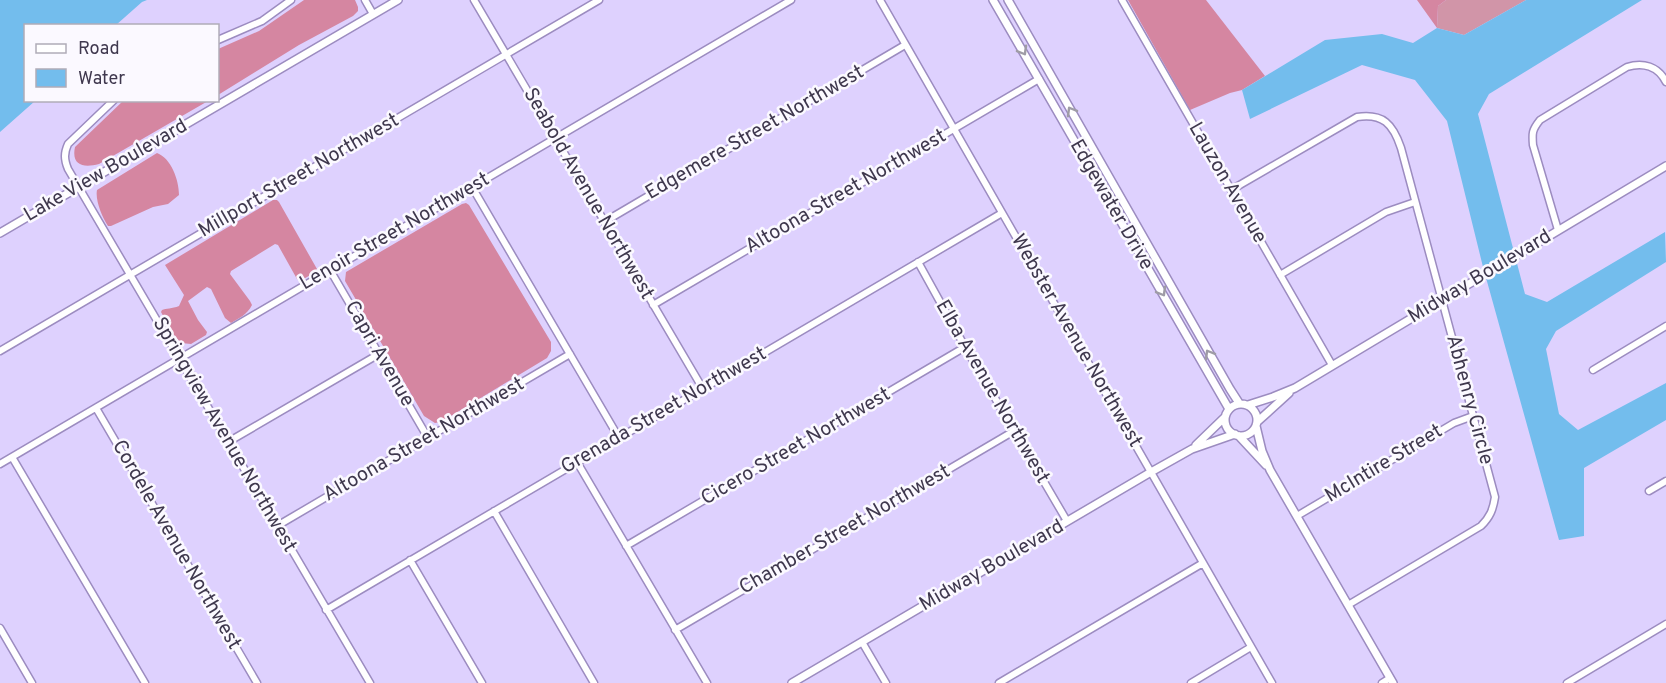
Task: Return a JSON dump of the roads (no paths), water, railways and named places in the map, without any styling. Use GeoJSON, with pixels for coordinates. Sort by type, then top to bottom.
{"type":"FeatureCollection","features":[{"type":"Feature","properties":{"kind":"street"},"geometry":{"type":"LineString","coordinates":[[219,40],[262,21],[291,0]]}},
{"type":"Feature","properties":{"kind":"street"},"geometry":{"type":"LineString","coordinates":[[365,0],[373,14]]}},
{"type":"Feature","properties":{"kind":"street","name":"Lake View Boulevard"},"geometry":{"type":"LineString","coordinates":[[0,233],[398,0]]}},
{"type":"Feature","properties":{"kind":"street","name":"Seabold Avenue Northwest"},"geometry":{"type":"LineString","coordinates":[[474,0],[703,389]]}},
{"type":"Feature","properties":{"kind":"street","name":"Millport Street Northwest"},"geometry":{"type":"LineString","coordinates":[[0,351],[599,0]]}},
{"type":"Feature","properties":{"kind":"street","name":"Lenoir Street Northwest"},"geometry":{"type":"LineString","coordinates":[[0,464],[790,0]]}},
{"type":"Feature","properties":{"kind":"street","name":"Webster Avenue Northwest"},"geometry":{"type":"LineString","coordinates":[[880,0],[1272,683]]}},
{"type":"Feature","properties":{"kind":"street","name":"Edgewater Drive"},"geometry":{"type":"LineString","coordinates":[[993,0],[1229,410]]}},
{"type":"Feature","properties":{"kind":"street","name":"Edgewater Drive"},"geometry":{"type":"LineString","coordinates":[[1008,0],[1239,404]]}},
{"type":"Feature","properties":{"kind":"street","name":"Lauzon Avenue"},"geometry":{"type":"LineString","coordinates":[[1122,0],[1332,365]]}},
{"type":"Feature","properties":{"kind":"street","name":"Edgemere Street Northwest"},"geometry":{"type":"LineString","coordinates":[[604,222],[906,45]]}},
{"type":"Feature","properties":{"kind":"street"},"geometry":{"type":"LineString","coordinates":[[1558,230],[1533,146],[1532,133],[1535,126],[1540,120],[1635,64],[1652,67],[1666,82]]}},
{"type":"Feature","properties":{"kind":"street","name":"Altoona Street Northwest"},"geometry":{"type":"LineString","coordinates":[[654,305],[1039,79]]}},
{"type":"Feature","properties":{"kind":"street","name":"Springview Avenue Northwest"},"geometry":{"type":"LineString","coordinates":[[112,102],[68,144],[65,152],[68,169],[370,683]]}},
{"type":"Feature","properties":{"kind":"street","name":"Abhenry Circle"},"geometry":{"type":"LineString","coordinates":[[1231,190],[1357,117],[1367,115],[1378,117],[1388,123],[1394,130],[1401,148],[1495,497],[1494,508],[1489,519],[1481,526],[1348,606]]}},
{"type":"Feature","properties":{"kind":"street","name":"Midway Boulevard"},"geometry":{"type":"LineString","coordinates":[[1248,405],[1295,388],[1666,166]]}},
{"type":"Feature","properties":{"kind":"street"},"geometry":{"type":"LineString","coordinates":[[472,187],[619,438]]}},
{"type":"Feature","properties":{"kind":"street"},"geometry":{"type":"LineString","coordinates":[[1280,275],[1386,212],[1415,202]]}},
{"type":"Feature","properties":{"kind":"street","name":"Grenada Street Northwest"},"geometry":{"type":"LineString","coordinates":[[326,609],[1002,213]]}},
{"type":"Feature","properties":{"kind":"street","name":"Elba Avenue Northwest"},"geometry":{"type":"LineString","coordinates":[[918,262],[1067,521]]}},
{"type":"Feature","properties":{"kind":"street","name":"Capri Avenue"},"geometry":{"type":"LineString","coordinates":[[330,270],[428,438]]}},
{"type":"Feature","properties":{"kind":"street"},"geometry":{"type":"LineString","coordinates":[[1593,370],[1666,326]]}},
{"type":"Feature","properties":{"kind":"street","name":"Cicero Street Northwest"},"geometry":{"type":"LineString","coordinates":[[626,546],[965,347]]}},
{"type":"Feature","properties":{"kind":"street"},"geometry":{"type":"LineString","coordinates":[[228,442],[379,354]]}},
{"type":"Feature","properties":{"kind":"street","name":"Altoona Street Northwest"},"geometry":{"type":"LineString","coordinates":[[277,526],[570,354]]}},
{"type":"Feature","properties":{"kind":"street","name":"Midway Boulevard"},"geometry":{"type":"LineString","coordinates":[[1257,424],[1295,388]]}},
{"type":"Feature","properties":{"kind":"street"},"geometry":{"type":"LineString","coordinates":[[1270,470],[1226,426],[1225,417],[1229,410],[1239,404],[1248,405],[1256,414],[1262,450],[1270,470],[1391,681],[1382,683]]}},
{"type":"Feature","properties":{"kind":"street","name":"Cordele Avenue Northwest"},"geometry":{"type":"LineString","coordinates":[[96,408],[257,683]]}},
{"type":"Feature","properties":{"kind":"street","name":"McIntire Street"},"geometry":{"type":"LineString","coordinates":[[1297,516],[1454,423],[1473,416]]}},
{"type":"Feature","properties":{"kind":"street","name":"Midway Boulevard"},"geometry":{"type":"LineString","coordinates":[[1192,449],[1225,417]]}},
{"type":"Feature","properties":{"kind":"street"},"geometry":{"type":"LineString","coordinates":[[1237,435],[1247,435],[1257,424]]}},
{"type":"Feature","properties":{"kind":"street","name":"Chamber Street Northwest"},"geometry":{"type":"LineString","coordinates":[[675,630],[1014,431]]}},
{"type":"Feature","properties":{"kind":"street","name":"Midway Boulevard"},"geometry":{"type":"LineString","coordinates":[[792,683],[1192,449],[1237,435]]}},
{"type":"Feature","properties":{"kind":"street"},"geometry":{"type":"LineString","coordinates":[[12,457],[145,683]]}},
{"type":"Feature","properties":{"kind":"street"},"geometry":{"type":"LineString","coordinates":[[577,462],[707,683]]}},
{"type":"Feature","properties":{"kind":"street"},"geometry":{"type":"LineString","coordinates":[[1649,491],[1666,481]]}},
{"type":"Feature","properties":{"kind":"street"},"geometry":{"type":"LineString","coordinates":[[494,511],[594,683]]}},
{"type":"Feature","properties":{"kind":"street"},"geometry":{"type":"LineString","coordinates":[[410,560],[482,683]]}},
{"type":"Feature","properties":{"kind":"street"},"geometry":{"type":"LineString","coordinates":[[999,683],[1203,563]]}},
{"type":"Feature","properties":{"kind":"street"},"geometry":{"type":"LineString","coordinates":[[1567,683],[1666,624]]}},
{"type":"Feature","properties":{"kind":"street"},"geometry":{"type":"LineString","coordinates":[[0,628],[32,683]]}},
{"type":"Feature","properties":{"kind":"street"},"geometry":{"type":"LineString","coordinates":[[862,642],[886,683]]}},
{"type":"Feature","properties":{"kind":"street"},"geometry":{"type":"LineString","coordinates":[[1191,683],[1251,647]]}},
{"type":"Feature","properties":{"kind":"water"},"geometry":{"type":"Polygon","coordinates":[[[0,0],[147,0],[117,24],[24,24],[24,102],[34,102],[0,132],[0,0]]]}},
{"type":"Feature","properties":{"kind":"water"},"geometry":{"type":"Polygon","coordinates":[[[1526,0],[1642,0],[1489,94],[1478,114],[1525,294],[1547,302],[1665,232],[1666,262],[1556,331],[1546,349],[1559,414],[1578,430],[1666,383],[1666,420],[1584,468],[1584,536],[1559,540],[1483,267],[1447,121],[1415,80],[1362,65],[1250,119],[1242,90],[1325,40],[1382,34],[1413,43],[1437,28],[1464,35],[1526,0]]]}}]}
